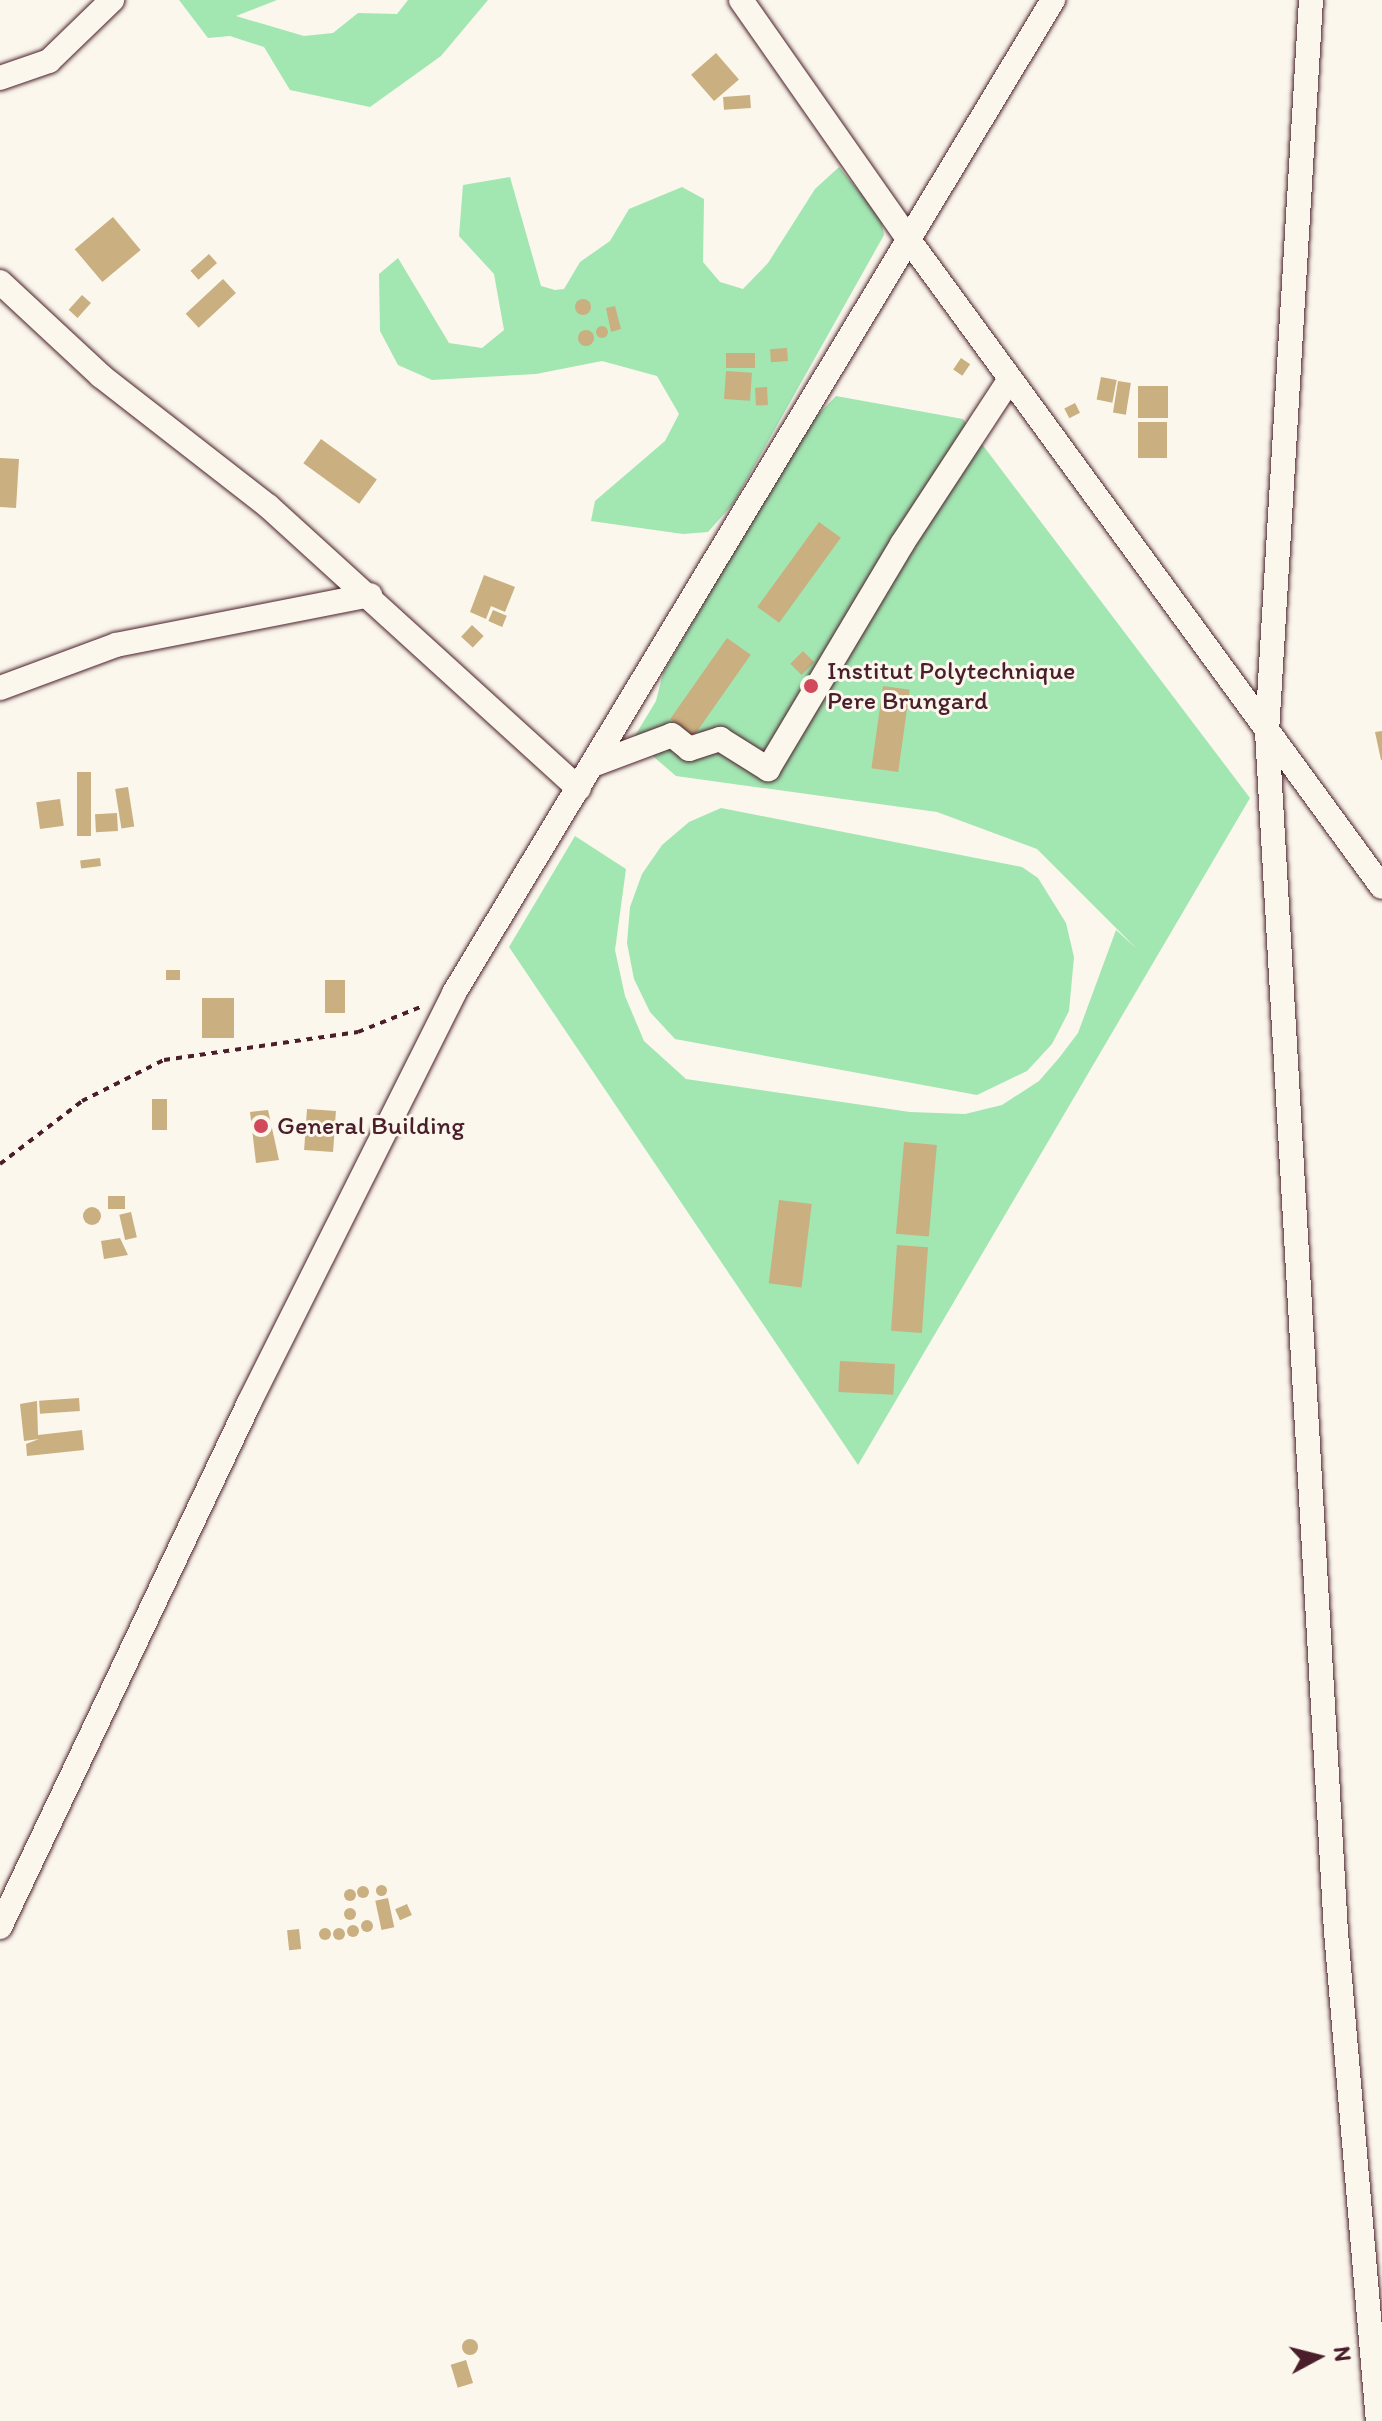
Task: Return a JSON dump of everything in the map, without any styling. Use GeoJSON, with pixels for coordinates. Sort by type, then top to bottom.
{"type":"FeatureCollection","features":[{"type":"Feature","properties":{"kind":"street"},"geometry":{"type":"LineString","coordinates":[[0,78],[49,61],[112,0]]}},
{"type":"Feature","properties":{"kind":"street"},"geometry":{"type":"LineString","coordinates":[[741,0],[906,236],[1382,887]]}},
{"type":"Feature","properties":{"kind":"street"},"geometry":{"type":"LineString","coordinates":[[0,1927],[249,1403],[454,993],[595,764],[906,236],[1053,0]]}},
{"type":"Feature","properties":{"kind":"street"},"geometry":{"type":"LineString","coordinates":[[1311,0],[1267,732],[1336,1932],[1378,2421]]}},
{"type":"Feature","properties":{"kind":"street"},"geometry":{"type":"LineString","coordinates":[[0,282],[101,376],[268,506],[370,595],[579,789]]}},
{"type":"Feature","properties":{"kind":"street"},"geometry":{"type":"LineString","coordinates":[[595,764],[672,735],[689,749],[720,739],[768,769],[902,544],[1010,379]]}},
{"type":"Feature","properties":{"kind":"street"},"geometry":{"type":"LineString","coordinates":[[0,688],[116,645],[370,595]]}},
{"type":"Feature","properties":{"kind":"path"},"geometry":{"type":"LineString","coordinates":[[0,1164],[82,1101],[164,1060],[358,1032],[454,993]]}},
{"type":"Feature","properties":{"kind":"green space"},"geometry":{"type":"Polygon","coordinates":[[[179,0],[277,0],[236,16],[304,36],[333,33],[358,13],[397,14],[408,0],[488,0],[441,56],[370,107],[290,90],[264,47],[230,36],[208,38],[179,0]]]}},
{"type":"Feature","properties":{"kind":"green space"},"geometry":{"type":"Polygon","coordinates":[[[839,167],[881,218],[884,235],[733,504],[708,532],[683,534],[591,521],[595,501],[665,441],[679,414],[657,376],[602,361],[536,374],[432,380],[398,365],[380,331],[379,274],[398,258],[449,343],[482,348],[504,330],[494,274],[459,236],[463,185],[510,177],[541,286],[555,290],[564,289],[580,262],[610,241],[629,209],[682,187],[704,199],[703,262],[720,282],[743,289],[768,263],[815,189],[839,167]]]}},
{"type":"Feature","properties":{"kind":"green space"},"geometry":{"type":"Polygon","coordinates":[[[836,396],[963,419],[1250,798],[858,1465],[509,947],[575,836],[626,869],[615,950],[625,996],[644,1041],[686,1079],[910,1112],[965,1114],[1002,1105],[1039,1081],[1059,1058],[1078,1033],[1116,930],[1137,949],[1037,849],[937,812],[676,776],[633,739],[656,701],[663,673],[806,427],[836,396]]]}},
{"type":"Feature","properties":{"kind":"green space"},"geometry":{"type":"Polygon","coordinates":[[[721,808],[1022,867],[1038,878],[1066,923],[1074,957],[1069,1011],[1052,1044],[1027,1071],[977,1095],[675,1039],[650,1012],[634,979],[627,943],[630,907],[642,874],[662,845],[689,822],[721,808]]]}},
{"type":"Feature","properties":{"kind":"building"},"geometry":{"type":"Polygon","coordinates":[[[716,53],[739,79],[714,101],[691,75],[716,53]]]}},
{"type":"Feature","properties":{"kind":"building"},"geometry":{"type":"Polygon","coordinates":[[[750,95],[751,108],[724,110],[723,97],[750,95]]]}},
{"type":"Feature","properties":{"kind":"building"},"geometry":{"type":"Polygon","coordinates":[[[113,217],[141,250],[102,282],[75,249],[113,217]]]}},
{"type":"Feature","properties":{"kind":"building"},"geometry":{"type":"Polygon","coordinates":[[[209,254],[217,263],[198,280],[190,271],[209,254]]]}},
{"type":"Feature","properties":{"kind":"building"},"geometry":{"type":"Polygon","coordinates":[[[223,279],[236,293],[199,328],[186,314],[223,279]]]}},
{"type":"Feature","properties":{"kind":"building"},"geometry":{"type":"Polygon","coordinates":[[[82,295],[91,303],[78,318],[69,310],[82,295]]]}},
{"type":"Feature","properties":{"kind":"building"},"geometry":{"type":"Polygon","coordinates":[[[580,299],[586,299],[591,307],[589,313],[580,315],[575,310],[575,304],[580,299]]]}},
{"type":"Feature","properties":{"kind":"building"},"geometry":{"type":"Polygon","coordinates":[[[615,306],[621,329],[611,332],[606,308],[615,306]]]}},
{"type":"Feature","properties":{"kind":"building"},"geometry":{"type":"Polygon","coordinates":[[[602,326],[608,332],[602,338],[596,332],[602,326]]]}},
{"type":"Feature","properties":{"kind":"building"},"geometry":{"type":"Polygon","coordinates":[[[586,330],[594,338],[586,346],[578,338],[586,330]]]}},
{"type":"Feature","properties":{"kind":"building"},"geometry":{"type":"Polygon","coordinates":[[[787,348],[788,361],[771,362],[770,349],[787,348]]]}},
{"type":"Feature","properties":{"kind":"building"},"geometry":{"type":"Polygon","coordinates":[[[726,353],[755,353],[755,368],[726,368],[726,353]]]}},
{"type":"Feature","properties":{"kind":"building"},"geometry":{"type":"Polygon","coordinates":[[[961,358],[970,364],[962,376],[953,370],[961,358]]]}},
{"type":"Feature","properties":{"kind":"building"},"geometry":{"type":"Polygon","coordinates":[[[726,371],[752,373],[750,401],[724,399],[726,371]]]}},
{"type":"Feature","properties":{"kind":"building"},"geometry":{"type":"Polygon","coordinates":[[[1101,377],[1117,380],[1112,403],[1097,400],[1101,377]]]}},
{"type":"Feature","properties":{"kind":"building"},"geometry":{"type":"Polygon","coordinates":[[[1118,381],[1131,383],[1126,415],[1113,413],[1118,381]]]}},
{"type":"Feature","properties":{"kind":"building"},"geometry":{"type":"Polygon","coordinates":[[[1138,386],[1168,386],[1168,418],[1138,418],[1138,386]]]}},
{"type":"Feature","properties":{"kind":"building"},"geometry":{"type":"Polygon","coordinates":[[[767,387],[768,405],[756,406],[755,388],[767,387]]]}},
{"type":"Feature","properties":{"kind":"building"},"geometry":{"type":"Polygon","coordinates":[[[1075,403],[1080,413],[1069,418],[1064,408],[1075,403]]]}},
{"type":"Feature","properties":{"kind":"building"},"geometry":{"type":"Polygon","coordinates":[[[1138,422],[1167,422],[1167,458],[1138,458],[1138,422]]]}},
{"type":"Feature","properties":{"kind":"building"},"geometry":{"type":"Polygon","coordinates":[[[321,439],[377,480],[359,504],[303,463],[321,439]]]}},
{"type":"Feature","properties":{"kind":"building"},"geometry":{"type":"Polygon","coordinates":[[[0,458],[19,459],[16,508],[0,507],[0,458]]]}},
{"type":"Feature","properties":{"kind":"building"},"geometry":{"type":"Polygon","coordinates":[[[819,522],[841,538],[779,623],[757,607],[819,522]]]}},
{"type":"Feature","properties":{"kind":"building"},"geometry":{"type":"Polygon","coordinates":[[[484,575],[515,587],[505,612],[491,606],[486,619],[470,612],[484,575]]]}},
{"type":"Feature","properties":{"kind":"building"},"geometry":{"type":"Polygon","coordinates":[[[493,610],[507,616],[502,627],[488,621],[493,610]]]}},
{"type":"Feature","properties":{"kind":"building"},"geometry":{"type":"Polygon","coordinates":[[[472,625],[484,636],[473,648],[461,637],[472,625]]]}},
{"type":"Feature","properties":{"kind":"building"},"geometry":{"type":"Polygon","coordinates":[[[727,638],[751,655],[694,736],[670,719],[727,638]]]}},
{"type":"Feature","properties":{"kind":"building"},"geometry":{"type":"Polygon","coordinates":[[[803,651],[814,662],[802,675],[790,664],[803,651]]]}},
{"type":"Feature","properties":{"kind":"building"},"geometry":{"type":"Polygon","coordinates":[[[883,686],[910,690],[898,772],[871,768],[883,686]]]}},
{"type":"Feature","properties":{"kind":"building"},"geometry":{"type":"Polygon","coordinates":[[[1382,731],[1382,760],[1381,760],[1375,732],[1382,731]]]}},
{"type":"Feature","properties":{"kind":"building"},"geometry":{"type":"Polygon","coordinates":[[[77,772],[91,772],[91,836],[77,836],[77,772]]]}},
{"type":"Feature","properties":{"kind":"building"},"geometry":{"type":"Polygon","coordinates":[[[128,787],[134,827],[121,829],[115,789],[128,787]]]}},
{"type":"Feature","properties":{"kind":"building"},"geometry":{"type":"Polygon","coordinates":[[[60,799],[64,826],[40,829],[36,802],[60,799]]]}},
{"type":"Feature","properties":{"kind":"building"},"geometry":{"type":"Polygon","coordinates":[[[117,813],[118,831],[96,832],[95,814],[117,813]]]}},
{"type":"Feature","properties":{"kind":"building"},"geometry":{"type":"Polygon","coordinates":[[[100,858],[101,866],[81,868],[80,860],[100,858]]]}},
{"type":"Feature","properties":{"kind":"building"},"geometry":{"type":"Polygon","coordinates":[[[166,970],[180,970],[180,980],[166,980],[166,970]]]}},
{"type":"Feature","properties":{"kind":"building"},"geometry":{"type":"Polygon","coordinates":[[[325,980],[345,980],[345,1013],[325,1013],[325,980]]]}},
{"type":"Feature","properties":{"kind":"building"},"geometry":{"type":"Polygon","coordinates":[[[202,998],[234,998],[234,1038],[202,1038],[202,998]]]}},
{"type":"Feature","properties":{"kind":"building"},"geometry":{"type":"Polygon","coordinates":[[[152,1099],[167,1099],[167,1130],[152,1130],[152,1099]]]}},
{"type":"Feature","properties":{"kind":"building"},"geometry":{"type":"Polygon","coordinates":[[[307,1109],[336,1111],[333,1152],[304,1150],[307,1109]]]}},
{"type":"Feature","properties":{"kind":"building","name":"General Building"},"geometry":{"type":"Polygon","coordinates":[[[268,1110],[279,1160],[256,1163],[250,1112],[268,1110]]]}},
{"type":"Feature","properties":{"kind":"building"},"geometry":{"type":"Polygon","coordinates":[[[904,1142],[937,1145],[929,1237],[896,1234],[904,1142]]]}},
{"type":"Feature","properties":{"kind":"building"},"geometry":{"type":"Polygon","coordinates":[[[108,1196],[125,1196],[125,1209],[108,1209],[108,1196]]]}},
{"type":"Feature","properties":{"kind":"building"},"geometry":{"type":"Polygon","coordinates":[[[779,1200],[812,1204],[802,1287],[769,1283],[779,1200]]]}},
{"type":"Feature","properties":{"kind":"building"},"geometry":{"type":"Polygon","coordinates":[[[92,1207],[101,1216],[92,1225],[83,1216],[92,1207]]]}},
{"type":"Feature","properties":{"kind":"building"},"geometry":{"type":"Polygon","coordinates":[[[131,1212],[137,1237],[125,1240],[119,1215],[131,1212]]]}},
{"type":"Feature","properties":{"kind":"building"},"geometry":{"type":"Polygon","coordinates":[[[120,1238],[128,1255],[104,1259],[101,1241],[120,1238]]]}},
{"type":"Feature","properties":{"kind":"building"},"geometry":{"type":"Polygon","coordinates":[[[897,1245],[928,1247],[922,1333],[891,1331],[897,1245]]]}},
{"type":"Feature","properties":{"kind":"building"},"geometry":{"type":"Polygon","coordinates":[[[840,1361],[895,1364],[893,1395],[838,1392],[840,1361]]]}},
{"type":"Feature","properties":{"kind":"building"},"geometry":{"type":"Polygon","coordinates":[[[79,1398],[80,1411],[40,1414],[39,1401],[79,1398]]]}},
{"type":"Feature","properties":{"kind":"building"},"geometry":{"type":"Polygon","coordinates":[[[37,1401],[38,1435],[82,1430],[84,1450],[27,1456],[26,1444],[39,1439],[24,1441],[20,1404],[37,1401]]]}},
{"type":"Feature","properties":{"kind":"building"},"geometry":{"type":"Polygon","coordinates":[[[381,1884],[387,1890],[381,1896],[375,1890],[381,1884]]]}},
{"type":"Feature","properties":{"kind":"building"},"geometry":{"type":"Polygon","coordinates":[[[363,1886],[369,1892],[363,1898],[357,1892],[363,1886]]]}},
{"type":"Feature","properties":{"kind":"building"},"geometry":{"type":"Polygon","coordinates":[[[350,1889],[356,1895],[350,1901],[344,1895],[350,1889]]]}},
{"type":"Feature","properties":{"kind":"building"},"geometry":{"type":"Polygon","coordinates":[[[388,1898],[394,1927],[382,1930],[375,1901],[388,1898]]]}},
{"type":"Feature","properties":{"kind":"building"},"geometry":{"type":"Polygon","coordinates":[[[407,1904],[412,1915],[400,1920],[395,1909],[407,1904]]]}},
{"type":"Feature","properties":{"kind":"building"},"geometry":{"type":"Polygon","coordinates":[[[345,1909],[355,1909],[355,1919],[345,1919],[345,1909]]]}},
{"type":"Feature","properties":{"kind":"building"},"geometry":{"type":"Polygon","coordinates":[[[367,1920],[373,1926],[367,1932],[361,1926],[367,1920]]]}},
{"type":"Feature","properties":{"kind":"building"},"geometry":{"type":"Polygon","coordinates":[[[353,1925],[359,1931],[353,1937],[347,1931],[353,1925]]]}},
{"type":"Feature","properties":{"kind":"building"},"geometry":{"type":"Polygon","coordinates":[[[325,1928],[331,1934],[325,1940],[319,1934],[325,1928]]]}},
{"type":"Feature","properties":{"kind":"building"},"geometry":{"type":"Polygon","coordinates":[[[339,1928],[345,1934],[339,1940],[333,1934],[339,1928]]]}},
{"type":"Feature","properties":{"kind":"building"},"geometry":{"type":"Polygon","coordinates":[[[299,1929],[301,1949],[289,1950],[287,1930],[299,1929]]]}},
{"type":"Feature","properties":{"kind":"building"},"geometry":{"type":"Polygon","coordinates":[[[470,2339],[476,2341],[476,2353],[470,2355],[464,2353],[462,2347],[464,2341],[470,2339]]]}},
{"type":"Feature","properties":{"kind":"building"},"geometry":{"type":"Polygon","coordinates":[[[466,2360],[473,2383],[458,2388],[451,2365],[466,2360]]]}},
{"type":"Feature","properties":{"kind":"place","name":"Institut Polytechnique Pere Brungard"},"geometry":{"type":"Point","coordinates":[811,686]}},
{"type":"Feature","properties":{"kind":"place","name":"General Building"},"geometry":{"type":"Point","coordinates":[261,1126]}}]}
